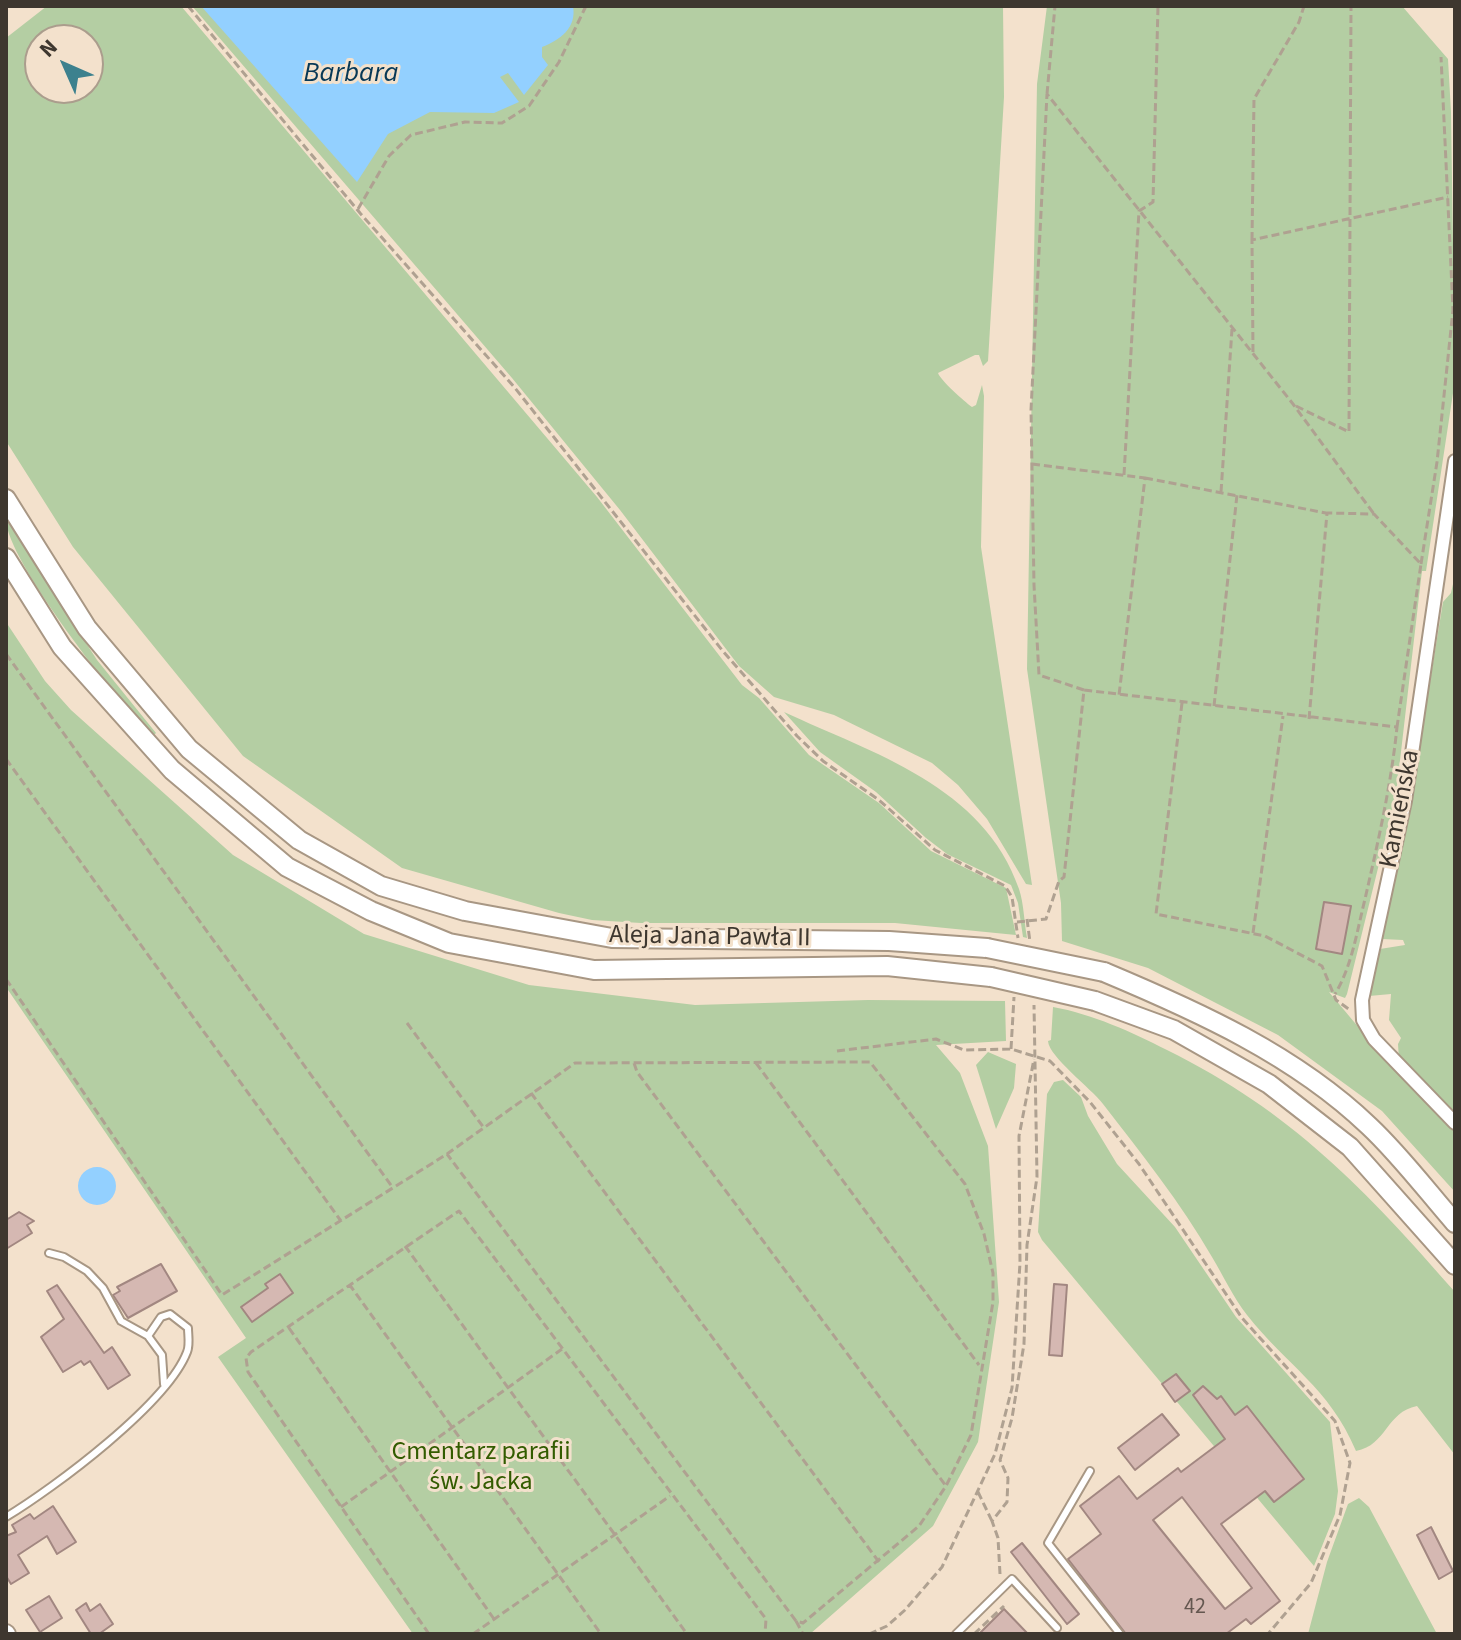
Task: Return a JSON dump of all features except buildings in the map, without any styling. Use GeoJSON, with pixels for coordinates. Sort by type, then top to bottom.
{"type":"FeatureCollection","features":[{"type":"Feature","properties":{"kind":"main road","name":"Aleja Jana Pawła II"},"geometry":{"type":"LineString","coordinates":[[6,499],[87,628],[189,749],[299,840],[381,886],[465,911],[612,938],[889,941],[987,948],[1104,972],[1186,1007],[1284,1061],[1369,1125],[1455,1223]]}},
{"type":"Feature","properties":{"kind":"main road","name":"Aleja Jana Pawła II"},"geometry":{"type":"LineString","coordinates":[[6,558],[62,647],[172,770],[287,867],[371,911],[449,943],[594,970],[887,966],[991,977],[1095,1001],[1174,1030],[1269,1084],[1350,1147],[1455,1265]]}},
{"type":"Feature","properties":{"kind":"street","name":"Kamieńska"},"geometry":{"type":"LineString","coordinates":[[1455,461],[1405,801],[1362,1000],[1363,1020],[1374,1039],[1455,1123]]}},
{"type":"Feature","properties":{"kind":"lane"},"geometry":{"type":"LineString","coordinates":[[49,1253],[64,1257],[87,1271],[103,1288],[121,1321],[148,1336],[162,1355],[164,1384]]}},
{"type":"Feature","properties":{"kind":"lane"},"geometry":{"type":"LineString","coordinates":[[6,1517],[59,1485],[136,1415],[164,1384],[188,1350],[188,1328],[170,1314],[161,1317],[148,1336]]}},
{"type":"Feature","properties":{"kind":"lane"},"geometry":{"type":"LineString","coordinates":[[1090,1471],[1048,1543],[1120,1634]]}},
{"type":"Feature","properties":{"kind":"lane"},"geometry":{"type":"LineString","coordinates":[[958,1633],[1012,1579],[1057,1628]]}},
{"type":"Feature","properties":{"kind":"path"},"geometry":{"type":"LineString","coordinates":[[188,6],[357,210],[515,388],[722,650],[807,746],[879,800],[935,850],[1001,883]]}},
{"type":"Feature","properties":{"kind":"path"},"geometry":{"type":"LineString","coordinates":[[357,210],[389,156],[411,135],[465,122],[502,123],[525,110],[559,62],[586,6]]}},
{"type":"Feature","properties":{"kind":"path"},"geometry":{"type":"LineString","coordinates":[[1055,6],[1047,94],[1031,410],[1039,675],[1084,690],[1283,716],[1397,727]]}},
{"type":"Feature","properties":{"kind":"path"},"geometry":{"type":"LineString","coordinates":[[1139,211],[1153,202],[1158,6]]}},
{"type":"Feature","properties":{"kind":"path"},"geometry":{"type":"LineString","coordinates":[[1253,355],[1254,99],[1299,22],[1304,6]]}},
{"type":"Feature","properties":{"kind":"path"},"geometry":{"type":"LineString","coordinates":[[1293,404],[1349,432],[1351,6]]}},
{"type":"Feature","properties":{"kind":"path"},"geometry":{"type":"LineString","coordinates":[[1182,703],[1156,914],[1253,933],[1322,966],[1335,994],[1353,948],[1391,786],[1437,462],[1453,310],[1441,57]]}},
{"type":"Feature","properties":{"kind":"path"},"geometry":{"type":"LineString","coordinates":[[1047,94],[1293,404],[1374,514],[1421,564]]}},
{"type":"Feature","properties":{"kind":"path"},"geometry":{"type":"LineString","coordinates":[[1252,240],[1448,197]]}},
{"type":"Feature","properties":{"kind":"path"},"geometry":{"type":"LineString","coordinates":[[1124,475],[1139,211]]}},
{"type":"Feature","properties":{"kind":"path"},"geometry":{"type":"LineString","coordinates":[[1221,492],[1232,329]]}},
{"type":"Feature","properties":{"kind":"path"},"geometry":{"type":"LineString","coordinates":[[1032,464],[1145,478],[1327,513],[1374,514]]}},
{"type":"Feature","properties":{"kind":"path"},"geometry":{"type":"LineString","coordinates":[[1119,695],[1145,478]]}},
{"type":"Feature","properties":{"kind":"path"},"geometry":{"type":"LineString","coordinates":[[1214,707],[1237,495]]}},
{"type":"Feature","properties":{"kind":"path"},"geometry":{"type":"LineString","coordinates":[[1309,719],[1327,513]]}},
{"type":"Feature","properties":{"kind":"path"},"geometry":{"type":"LineString","coordinates":[[6,654],[393,1188]]}},
{"type":"Feature","properties":{"kind":"path"},"geometry":{"type":"LineString","coordinates":[[1017,922],[1046,919],[1059,881],[1064,877],[1084,690]]}},
{"type":"Feature","properties":{"kind":"path"},"geometry":{"type":"LineString","coordinates":[[1253,933],[1283,716]]}},
{"type":"Feature","properties":{"kind":"path"},"geometry":{"type":"LineString","coordinates":[[6,759],[341,1221]]}},
{"type":"Feature","properties":{"kind":"path"},"geometry":{"type":"LineString","coordinates":[[1027,919],[1030,950]]}},
{"type":"Feature","properties":{"kind":"path"},"geometry":{"type":"LineString","coordinates":[[6,979],[222,1295],[447,1154],[575,1063],[870,1062],[965,1184],[984,1234],[993,1273],[993,1302],[980,1365],[978,1401],[971,1435],[946,1486],[919,1526],[803,1623],[796,1621]]}},
{"type":"Feature","properties":{"kind":"path"},"geometry":{"type":"LineString","coordinates":[[992,1521],[1007,1502],[1008,1478],[1000,1460],[1012,1418],[1024,1344],[1027,1245],[1037,1177],[1034,998]]}},
{"type":"Feature","properties":{"kind":"path"},"geometry":{"type":"LineString","coordinates":[[407,1023],[484,1128]]}},
{"type":"Feature","properties":{"kind":"path"},"geometry":{"type":"LineString","coordinates":[[837,1051],[936,1039],[964,1050],[1011,1049],[1050,1061],[1090,1102],[1139,1164],[1242,1318],[1318,1400],[1343,1437],[1350,1463],[1340,1515],[1311,1583],[1268,1634]]}},
{"type":"Feature","properties":{"kind":"path"},"geometry":{"type":"LineString","coordinates":[[869,1634],[896,1618],[942,1567],[995,1454],[1012,1388],[1020,1263],[1019,1136],[1035,1056]]}},
{"type":"Feature","properties":{"kind":"path"},"geometry":{"type":"LineString","coordinates":[[634,1063],[646,1085],[946,1486]]}},
{"type":"Feature","properties":{"kind":"path"},"geometry":{"type":"LineString","coordinates":[[756,1063],[980,1365]]}},
{"type":"Feature","properties":{"kind":"path"},"geometry":{"type":"LineString","coordinates":[[531,1093],[879,1562]]}},
{"type":"Feature","properties":{"kind":"path"},"geometry":{"type":"LineString","coordinates":[[447,1154],[803,1634]]}},
{"type":"Feature","properties":{"kind":"path"},"geometry":{"type":"LineString","coordinates":[[429,1634],[248,1372],[246,1358],[288,1326],[459,1211],[670,1496],[766,1619],[765,1634]]}},
{"type":"Feature","properties":{"kind":"path"},"geometry":{"type":"LineString","coordinates":[[405,1246],[687,1634]]}},
{"type":"Feature","properties":{"kind":"path"},"geometry":{"type":"LineString","coordinates":[[349,1284],[601,1634]]}},
{"type":"Feature","properties":{"kind":"path"},"geometry":{"type":"LineString","coordinates":[[288,1326],[494,1619]]}},
{"type":"Feature","properties":{"kind":"path"},"geometry":{"type":"LineString","coordinates":[[340,1507],[562,1349]]}},
{"type":"Feature","properties":{"kind":"path"},"geometry":{"type":"LineString","coordinates":[[978,1490],[998,1538],[1000,1590]]}},
{"type":"Feature","properties":{"kind":"path"},"geometry":{"type":"LineString","coordinates":[[473,1634],[670,1496]]}},
{"type":"Feature","properties":{"kind":"path"},"geometry":{"type":"LineString","coordinates":[[974,1634],[1004,1606]]}},
{"type":"Feature","properties":{"kind":"green space"},"geometry":{"type":"Polygon","coordinates":[[[47,6],[181,6],[597,497],[742,685],[759,698],[809,755],[879,803],[931,851],[1006,888],[1016,935],[895,923],[641,923],[592,920],[402,868],[243,756],[73,547],[6,441],[6,38],[47,6]]]}},
{"type":"Feature","properties":{"kind":"green space"},"geometry":{"type":"Polygon","coordinates":[[[192,6],[1003,6],[1004,97],[988,361],[983,366],[979,355],[975,355],[938,373],[972,407],[976,405],[982,385],[981,547],[1032,885],[1026,884],[987,819],[958,785],[932,763],[834,715],[774,697],[739,666],[620,510],[512,378],[192,6]]]}},
{"type":"Feature","properties":{"kind":"green space"},"geometry":{"type":"Polygon","coordinates":[[[1047,6],[1402,6],[1448,59],[1455,380],[1426,571],[1422,571],[1396,795],[1347,994],[1345,998],[1329,992],[1375,1047],[1455,1127],[1455,1192],[1382,1111],[1278,1035],[1148,968],[1062,941],[1061,903],[1027,669],[1037,84],[1047,6]]]}},
{"type":"Feature","properties":{"kind":"green space"},"geometry":{"type":"Polygon","coordinates":[[[6,519],[97,660],[156,733],[151,738],[91,664],[43,597],[11,539],[6,519]]]}},
{"type":"Feature","properties":{"kind":"green space"},"geometry":{"type":"Polygon","coordinates":[[[1455,575],[1455,1117],[1399,1060],[1398,1044],[1401,1038],[1389,1020],[1391,994],[1369,996],[1380,949],[1405,945],[1403,940],[1382,939],[1410,804],[1443,602],[1451,593],[1455,575]]]}},
{"type":"Feature","properties":{"kind":"green space","name":"Cmentarz parafii św. Jacka"},"geometry":{"type":"Polygon","coordinates":[[[6,622],[45,681],[71,710],[233,855],[364,934],[529,985],[695,1005],[868,1000],[1005,1001],[1006,1041],[936,1045],[960,1073],[988,1146],[999,1302],[978,1442],[933,1526],[810,1634],[413,1634],[218,1357],[246,1338],[6,987],[6,622]]]}},
{"type":"Feature","properties":{"kind":"green space"},"geometry":{"type":"Polygon","coordinates":[[[784,712],[921,777],[980,824],[1002,854],[1019,889],[1027,938],[1023,937],[1018,903],[1011,885],[947,854],[926,838],[876,792],[820,752],[784,712]]]}},
{"type":"Feature","properties":{"kind":"green space"},"geometry":{"type":"Polygon","coordinates":[[[1053,1007],[1097,1019],[1140,1037],[1252,1099],[1324,1156],[1422,1255],[1455,1292],[1455,1455],[1417,1406],[1399,1415],[1366,1448],[1356,1451],[1320,1393],[1242,1308],[1200,1237],[1146,1160],[1097,1097],[1050,1048],[1048,1041],[1051,1040],[1053,1007]]]}},
{"type":"Feature","properties":{"kind":"green space"},"geometry":{"type":"Polygon","coordinates":[[[988,1052],[1016,1064],[1014,1088],[996,1129],[976,1065],[988,1052]]]}},
{"type":"Feature","properties":{"kind":"green space"},"geometry":{"type":"Polygon","coordinates":[[[1063,1080],[1081,1097],[1088,1116],[1117,1164],[1175,1227],[1236,1317],[1330,1422],[1338,1491],[1335,1514],[1314,1566],[1042,1240],[1038,1232],[1047,1094],[1054,1082],[1063,1080]]]}},
{"type":"Feature","properties":{"kind":"green space"},"geometry":{"type":"Polygon","coordinates":[[[1359,1498],[1369,1507],[1437,1634],[1308,1634],[1327,1562],[1348,1504],[1359,1498]]]}},
{"type":"Feature","properties":{"kind":"water","name":"Barbara"},"geometry":{"type":"Polygon","coordinates":[[[201,6],[573,6],[574,14],[566,32],[542,47],[542,57],[548,65],[524,95],[508,73],[500,77],[519,102],[494,113],[430,112],[388,134],[357,182],[201,6]]]}},
{"type":"Feature","properties":{"kind":"water"},"geometry":{"type":"Polygon","coordinates":[[[97,1167],[110,1173],[116,1186],[110,1199],[97,1205],[84,1199],[78,1186],[84,1173],[97,1167]]]}}]}
